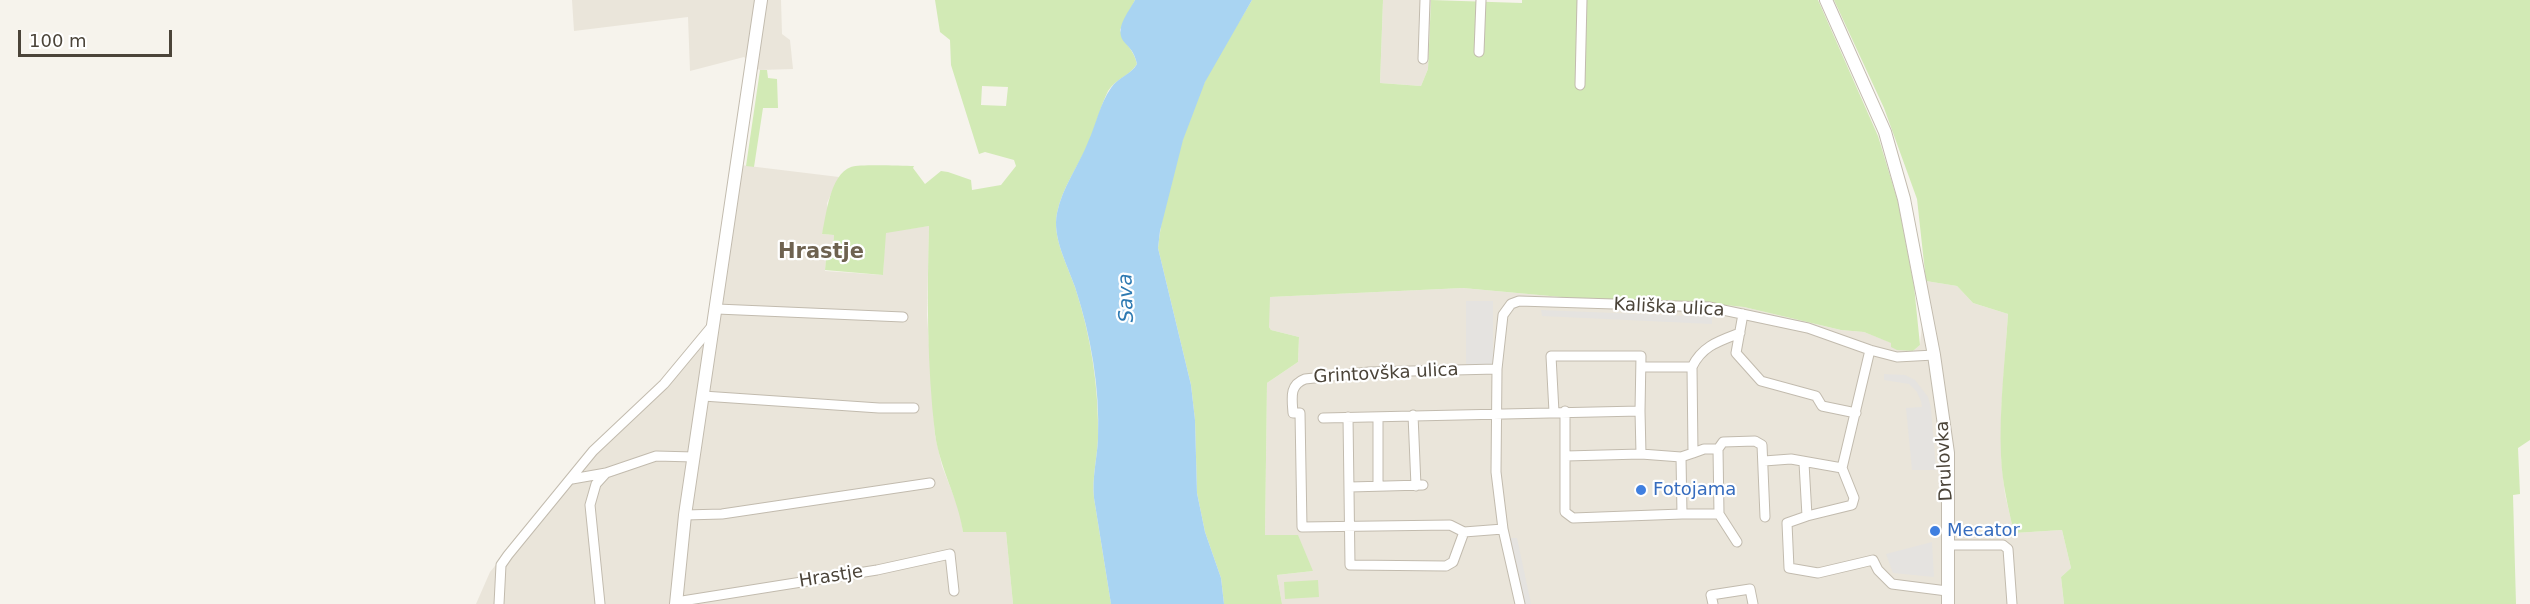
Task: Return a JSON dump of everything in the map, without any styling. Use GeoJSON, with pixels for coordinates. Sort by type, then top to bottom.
{"type":"FeatureCollection","features":[{"type":"Feature","properties":{"kind":"street"},"geometry":{"type":"LineString","coordinates":[[676,603],[685,515],[761,0]]}},
{"type":"Feature","properties":{"kind":"street"},"geometry":{"type":"LineString","coordinates":[[1423,59],[1425,0]]}},
{"type":"Feature","properties":{"kind":"street"},"geometry":{"type":"LineString","coordinates":[[1479,52],[1481,0]]}},
{"type":"Feature","properties":{"kind":"street"},"geometry":{"type":"LineString","coordinates":[[1580,85],[1582,0]]}},
{"type":"Feature","properties":{"kind":"street","name":"Drulovka"},"geometry":{"type":"LineString","coordinates":[[1826,0],[1885,132],[1904,199],[1934,355],[1947,453],[1948,604]]}},
{"type":"Feature","properties":{"kind":"street","name":"Kališka ulica"},"geometry":{"type":"LineString","coordinates":[[1520,604],[1503,529],[1496,472],[1497,369],[1503,315],[1511,304],[1519,301],[1709,307],[1808,328],[1897,357],[1934,355]]}},
{"type":"Feature","properties":{"kind":"street"},"geometry":{"type":"LineString","coordinates":[[717,309],[903,317]]}},
{"type":"Feature","properties":{"kind":"street"},"geometry":{"type":"LineString","coordinates":[[1743,314],[1736,353],[1761,381],[1816,396],[1822,406],[1856,413]]}},
{"type":"Feature","properties":{"kind":"street"},"geometry":{"type":"LineString","coordinates":[[499,604],[501,565],[607,435],[664,384],[714,323]]}},
{"type":"Feature","properties":{"kind":"street"},"geometry":{"type":"LineString","coordinates":[[1693,453],[1692,367],[1697,356],[1706,347],[1740,333]]}},
{"type":"Feature","properties":{"kind":"street"},"geometry":{"type":"LineString","coordinates":[[1870,350],[1842,468],[1854,498],[1852,505],[1787,523],[1789,568],[1818,573],[1873,560],[1878,570],[1892,584],[1947,591]]}},
{"type":"Feature","properties":{"kind":"street"},"geometry":{"type":"LineString","coordinates":[[1554,412],[1551,356],[1641,356],[1641,454]]}},
{"type":"Feature","properties":{"kind":"street"},"geometry":{"type":"LineString","coordinates":[[1641,367],[1692,367]]}},
{"type":"Feature","properties":{"kind":"street","name":"Grintovška ulica"},"geometry":{"type":"LineString","coordinates":[[1497,369],[1370,372],[1305,379],[1298,382],[1292,391],[1293,412],[1300,413],[1302,527],[1450,525],[1464,531],[1503,529]]}},
{"type":"Feature","properties":{"kind":"street"},"geometry":{"type":"LineString","coordinates":[[703,396],[879,408],[914,408]]}},
{"type":"Feature","properties":{"kind":"street"},"geometry":{"type":"LineString","coordinates":[[1565,411],[1565,512],[1573,518],[1719,514]]}},
{"type":"Feature","properties":{"kind":"street"},"geometry":{"type":"LineString","coordinates":[[1323,418],[1640,411]]}},
{"type":"Feature","properties":{"kind":"street"},"geometry":{"type":"LineString","coordinates":[[1350,486],[1420,485],[1413,415]]}},
{"type":"Feature","properties":{"kind":"street"},"geometry":{"type":"LineString","coordinates":[[1348,417],[1350,565],[1446,566],[1453,562],[1464,531]]}},
{"type":"Feature","properties":{"kind":"street"},"geometry":{"type":"LineString","coordinates":[[1378,417],[1378,486]]}},
{"type":"Feature","properties":{"kind":"street"},"geometry":{"type":"LineString","coordinates":[[1737,542],[1719,514],[1718,449],[1723,441],[1755,441],[1762,445],[1765,517]]}},
{"type":"Feature","properties":{"kind":"street"},"geometry":{"type":"LineString","coordinates":[[1566,456],[1641,454],[1680,458],[1704,449],[1718,449]]}},
{"type":"Feature","properties":{"kind":"street"},"geometry":{"type":"LineString","coordinates":[[572,479],[606,473],[656,456],[694,457]]}},
{"type":"Feature","properties":{"kind":"street"},"geometry":{"type":"LineString","coordinates":[[1680,458],[1682,514]]}},
{"type":"Feature","properties":{"kind":"street"},"geometry":{"type":"LineString","coordinates":[[1764,461],[1791,459],[1842,468]]}},
{"type":"Feature","properties":{"kind":"street"},"geometry":{"type":"LineString","coordinates":[[1804,463],[1807,516]]}},
{"type":"Feature","properties":{"kind":"street"},"geometry":{"type":"LineString","coordinates":[[600,604],[590,505],[596,484],[606,473]]}},
{"type":"Feature","properties":{"kind":"street"},"geometry":{"type":"LineString","coordinates":[[685,515],[722,514],[930,483]]}},
{"type":"Feature","properties":{"kind":"street"},"geometry":{"type":"LineString","coordinates":[[1947,545],[2003,544],[2008,549],[2012,604]]}},
{"type":"Feature","properties":{"kind":"street","name":"Hrastje"},"geometry":{"type":"LineString","coordinates":[[676,603],[877,570],[950,554],[954,591]]}},
{"type":"Feature","properties":{"kind":"street"},"geometry":{"type":"LineString","coordinates":[[1713,604],[1712,595],[1750,589],[1753,604]]}},
{"type":"Feature","properties":{"kind":"shaded area"},"geometry":{"type":"Polygon","coordinates":[[[572,0],[781,0],[782,34],[790,40],[793,69],[760,70],[747,65],[748,60],[744,57],[690,71],[688,17],[574,31],[572,0]]]}},
{"type":"Feature","properties":{"kind":"shaded area"},"geometry":{"type":"Polygon","coordinates":[[[1383,0],[1431,0],[1428,69],[1421,86],[1380,83],[1383,0]]]}},
{"type":"Feature","properties":{"kind":"shaded area"},"geometry":{"type":"Polygon","coordinates":[[[732,164],[839,177],[827,203],[828,215],[822,234],[834,235],[832,258],[826,261],[825,271],[883,275],[885,232],[929,226],[927,315],[935,435],[942,466],[960,512],[963,532],[1006,532],[1013,604],[476,604],[490,572],[590,449],[661,383],[707,327],[732,164]]]}},
{"type":"Feature","properties":{"kind":"shaded area"},"geometry":{"type":"Polygon","coordinates":[[[1926,281],[1957,286],[1973,303],[2008,314],[2001,412],[2001,458],[2005,494],[2014,533],[2062,530],[2071,568],[2061,577],[2064,604],[1282,604],[1277,575],[1313,571],[1265,535],[1267,383],[1298,362],[1299,337],[1271,330],[1269,327],[1269,297],[1463,288],[1572,298],[1695,302],[1744,307],[1841,330],[1864,332],[1913,351],[1920,345],[1926,281]]]}},
{"type":"Feature","properties":{"kind":"shaded area"},"geometry":{"type":"Polygon","coordinates":[[[1466,301],[1493,301],[1493,364],[1466,364],[1466,301]]]}},
{"type":"Feature","properties":{"kind":"shaded area"},"geometry":{"type":"Polygon","coordinates":[[[1541,310],[1712,317],[1712,324],[1542,316],[1541,310]]]}},
{"type":"Feature","properties":{"kind":"shaded area"},"geometry":{"type":"Polygon","coordinates":[[[1884,374],[1905,375],[1915,380],[1928,397],[1936,470],[1912,470],[1906,408],[1922,407],[1921,401],[1917,392],[1909,384],[1884,380],[1884,374]]]}},
{"type":"Feature","properties":{"kind":"shaded area"},"geometry":{"type":"Polygon","coordinates":[[[1510,538],[1517,538],[1531,604],[1524,604],[1510,538]]]}},
{"type":"Feature","properties":{"kind":"shaded area"},"geometry":{"type":"Polygon","coordinates":[[[1932,542],[1934,577],[1893,573],[1886,554],[1932,542]]]}},
{"type":"Feature","properties":{"kind":"green space"},"geometry":{"type":"Polygon","coordinates":[[[935,0],[1135,0],[1120,30],[1137,64],[1108,91],[1089,142],[1059,204],[1056,222],[1061,250],[1081,305],[1093,362],[1098,420],[1094,498],[1111,604],[1013,604],[1006,532],[963,532],[935,434],[928,330],[929,226],[886,233],[883,275],[825,270],[826,260],[832,258],[834,235],[822,234],[827,207],[838,178],[851,167],[914,166],[913,168],[925,184],[941,171],[948,172],[971,180],[972,190],[1001,185],[1016,166],[1014,160],[985,152],[979,154],[951,65],[950,40],[940,32],[935,0]],[[982,86],[981,105],[1006,106],[1008,87],[982,86]]]}},
{"type":"Feature","properties":{"kind":"green space"},"geometry":{"type":"Polygon","coordinates":[[[1252,0],[1383,0],[1380,83],[1421,86],[1428,69],[1431,0],[1522,3],[1522,0],[1818,0],[1878,136],[1898,202],[1914,286],[1920,345],[1913,351],[1897,350],[1891,347],[1891,343],[1864,332],[1841,330],[1744,307],[1695,302],[1572,298],[1463,288],[1270,297],[1269,327],[1271,330],[1299,337],[1298,362],[1267,383],[1265,535],[1298,535],[1313,571],[1277,575],[1282,604],[1224,604],[1221,578],[1205,532],[1197,493],[1195,420],[1191,385],[1158,248],[1178,153],[1195,105],[1214,63],[1252,0]]]}},
{"type":"Feature","properties":{"kind":"green space"},"geometry":{"type":"Polygon","coordinates":[[[1834,0],[2530,0],[2530,440],[2518,448],[2520,494],[2513,495],[2516,604],[2064,604],[2061,577],[2071,568],[2062,530],[2014,533],[2006,494],[2002,466],[2001,420],[2008,314],[1973,303],[1957,286],[1926,281],[1917,199],[1884,108],[1834,0]]]}},
{"type":"Feature","properties":{"kind":"green space"},"geometry":{"type":"Polygon","coordinates":[[[760,70],[767,70],[768,78],[777,79],[778,108],[763,108],[754,167],[746,166],[760,70]]]}},
{"type":"Feature","properties":{"kind":"green space"},"geometry":{"type":"Polygon","coordinates":[[[1318,580],[1319,597],[1285,599],[1284,582],[1318,580]]]}},
{"type":"Feature","properties":{"kind":"water","name":"Sava"},"geometry":{"type":"Polygon","coordinates":[[[1135,0],[1252,0],[1205,82],[1183,140],[1160,231],[1158,248],[1191,385],[1195,420],[1197,493],[1205,532],[1221,578],[1224,604],[1111,604],[1094,498],[1098,400],[1093,362],[1081,305],[1058,241],[1056,222],[1063,195],[1107,94],[1117,81],[1137,64],[1121,33],[1123,22],[1135,0]]]}},
{"type":"Feature","properties":{"kind":"place","name":"Fotojama"},"geometry":{"type":"Point","coordinates":[1641,490]}},
{"type":"Feature","properties":{"kind":"place","name":"Mecator"},"geometry":{"type":"Point","coordinates":[1935,531]}},
{"type":"Feature","properties":{"kind":"district","name":"Hrastje"},"geometry":{"type":"Point","coordinates":[821,253]}}]}
